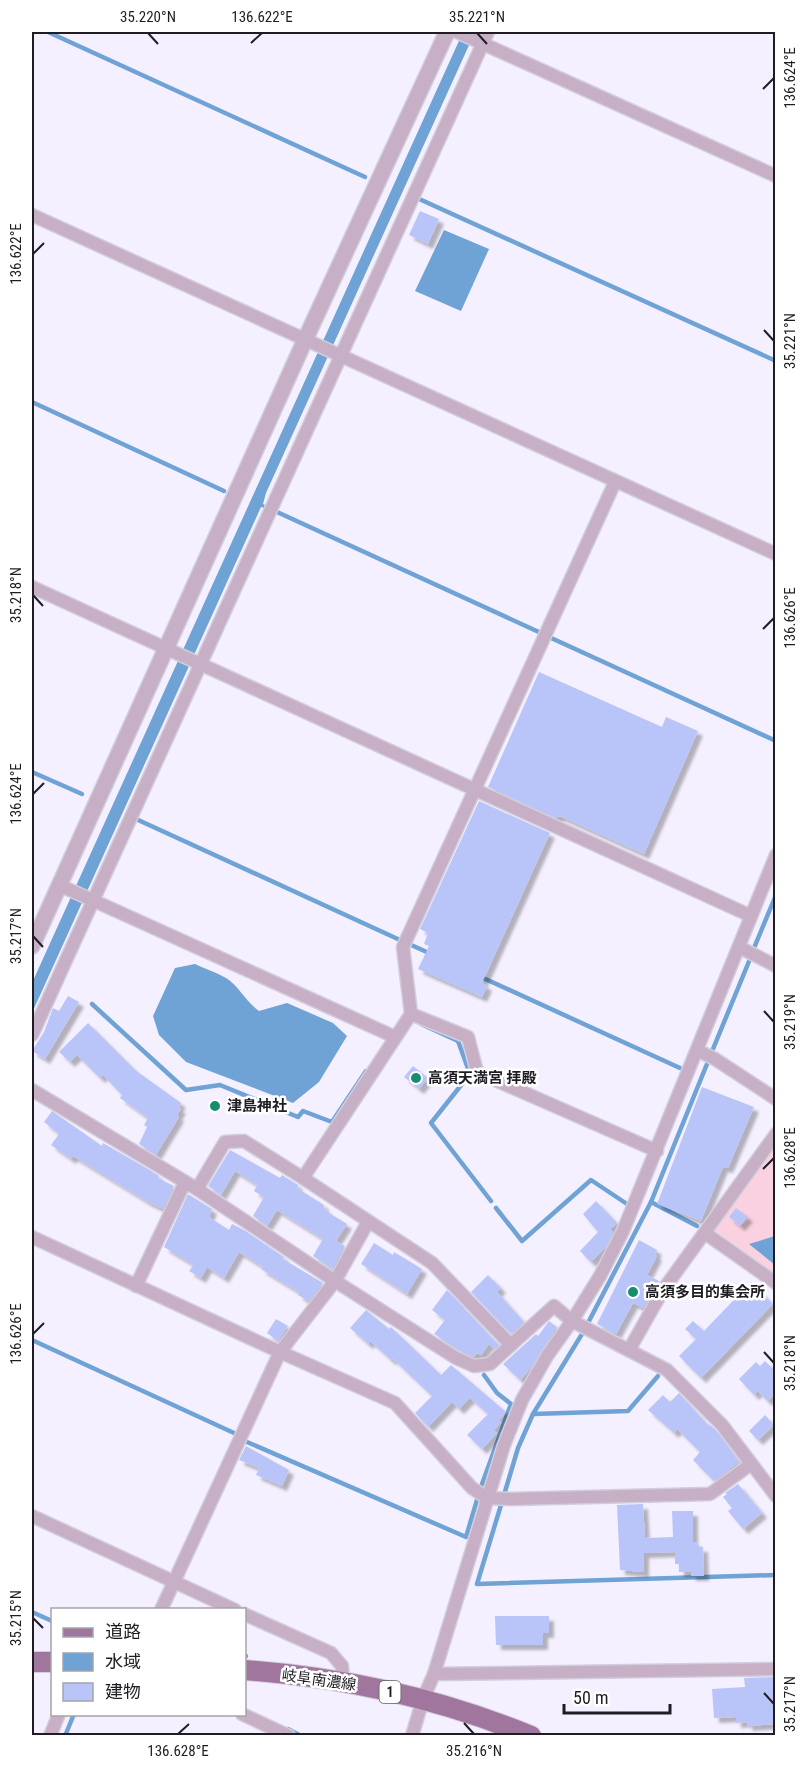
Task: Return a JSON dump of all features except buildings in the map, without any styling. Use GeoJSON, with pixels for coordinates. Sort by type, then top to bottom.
{"type":"FeatureCollection","features":[{"type":"Feature","properties":{"kind":"main road"},"geometry":{"type":"LineString","coordinates":[[32,1662],[51,1662]]}},
{"type":"Feature","properties":{"kind":"main road","name":"岐阜南濃線"},"geometry":{"type":"LineString","coordinates":[[246,1670],[343,1682],[423,1699],[531,1736]]}},
{"type":"Feature","properties":{"kind":"street"},"geometry":{"type":"LineString","coordinates":[[32,946],[64,887],[173,652],[311,342],[455,32],[482,38],[776,176]]}},
{"type":"Feature","properties":{"kind":"street"},"geometry":{"type":"LineString","coordinates":[[32,1035],[90,899],[482,38]]}},
{"type":"Feature","properties":{"kind":"street"},"geometry":{"type":"LineString","coordinates":[[32,215],[776,554]]}},
{"type":"Feature","properties":{"kind":"street"},"geometry":{"type":"LineString","coordinates":[[303,1178],[411,1014],[403,947],[615,482]]}},
{"type":"Feature","properties":{"kind":"street"},"geometry":{"type":"LineString","coordinates":[[32,587],[751,916]]}},
{"type":"Feature","properties":{"kind":"street"},"geometry":{"type":"LineString","coordinates":[[411,1736],[434,1674],[504,1445],[522,1400],[547,1356],[600,1276],[623,1231],[776,855]]}},
{"type":"Feature","properties":{"kind":"street"},"geometry":{"type":"LineString","coordinates":[[64,887],[395,1037]]}},
{"type":"Feature","properties":{"kind":"street"},"geometry":{"type":"LineString","coordinates":[[739,947],[776,966]]}},
{"type":"Feature","properties":{"kind":"street"},"geometry":{"type":"LineString","coordinates":[[411,1014],[468,1037],[477,1072],[657,1151]]}},
{"type":"Feature","properties":{"kind":"street"},"geometry":{"type":"LineString","coordinates":[[697,1050],[715,1059],[776,1099]]}},
{"type":"Feature","properties":{"kind":"street"},"geometry":{"type":"LineString","coordinates":[[32,1090],[197,1189],[335,1281],[456,1358],[474,1366],[490,1364],[554,1306],[572,1321],[667,1370],[722,1425],[776,1496]]}},
{"type":"Feature","properties":{"kind":"street"},"geometry":{"type":"LineString","coordinates":[[629,1350],[663,1290],[774,1140]]}},
{"type":"Feature","properties":{"kind":"street"},"geometry":{"type":"LineString","coordinates":[[197,1189],[225,1142],[244,1141],[432,1263],[511,1345]]}},
{"type":"Feature","properties":{"kind":"street"},"geometry":{"type":"LineString","coordinates":[[136,1286],[185,1182]]}},
{"type":"Feature","properties":{"kind":"street"},"geometry":{"type":"LineString","coordinates":[[162,1608],[279,1352],[335,1281],[368,1222]]}},
{"type":"Feature","properties":{"kind":"street"},"geometry":{"type":"LineString","coordinates":[[705,1233],[776,1283]]}},
{"type":"Feature","properties":{"kind":"street"},"geometry":{"type":"LineString","coordinates":[[32,1237],[279,1352],[395,1403],[472,1488],[487,1498],[710,1494],[751,1464]]}},
{"type":"Feature","properties":{"kind":"street"},"geometry":{"type":"LineString","coordinates":[[32,1516],[231,1608]]}},
{"type":"Feature","properties":{"kind":"street"},"geometry":{"type":"LineString","coordinates":[[246,1615],[332,1653],[342,1666],[343,1682]]}},
{"type":"Feature","properties":{"kind":"street"},"geometry":{"type":"LineString","coordinates":[[434,1674],[776,1669]]}},
{"type":"Feature","properties":{"kind":"street"},"geometry":{"type":"LineString","coordinates":[[50,1736],[58,1716]]}},
{"type":"Feature","properties":{"kind":"street"},"geometry":{"type":"LineString","coordinates":[[246,1716],[289,1736]]}},
{"type":"Feature","properties":{"kind":"shaded area"},"geometry":{"type":"Polygon","coordinates":[[[771,1150],[775,1150],[775,1274],[713,1229],[771,1150]]]}},
{"type":"Feature","properties":{"kind":"water"},"geometry":{"type":"Polygon","coordinates":[[[463,32],[475,32],[266,493],[264,508],[261,507],[32,1013],[32,983],[463,32]]]}},
{"type":"Feature","properties":{"kind":"water"},"geometry":{"type":"Polygon","coordinates":[[[444,230],[489,249],[461,311],[415,291],[444,230]]]}},
{"type":"Feature","properties":{"kind":"water"},"geometry":{"type":"Polygon","coordinates":[[[195,964],[231,981],[259,1011],[287,1003],[333,1023],[347,1036],[319,1082],[293,1103],[186,1062],[159,1035],[153,1016],[175,968],[195,964]]]}},
{"type":"Feature","properties":{"kind":"water"},"geometry":{"type":"Polygon","coordinates":[[[776,1236],[775,1265],[749,1244],[776,1236]]]}},
{"type":"Feature","properties":{"kind":"waterway"},"geometry":{"type":"LineString","coordinates":[[48,32],[365,177]]}},
{"type":"Feature","properties":{"kind":"waterway"},"geometry":{"type":"LineString","coordinates":[[417,198],[776,361]]}},
{"type":"Feature","properties":{"kind":"waterway"},"geometry":{"type":"LineString","coordinates":[[32,402],[224,491]]}},
{"type":"Feature","properties":{"kind":"waterway"},"geometry":{"type":"LineString","coordinates":[[277,512],[541,633]]}},
{"type":"Feature","properties":{"kind":"waterway"},"geometry":{"type":"LineString","coordinates":[[549,637],[776,741]]}},
{"type":"Feature","properties":{"kind":"waterway"},"geometry":{"type":"LineString","coordinates":[[32,772],[82,794]]}},
{"type":"Feature","properties":{"kind":"waterway"},"geometry":{"type":"LineString","coordinates":[[136,819],[400,940]]}},
{"type":"Feature","properties":{"kind":"waterway"},"geometry":{"type":"LineString","coordinates":[[754,948],[776,895]]}},
{"type":"Feature","properties":{"kind":"waterway"},"geometry":{"type":"LineString","coordinates":[[409,944],[429,953]]}},
{"type":"Feature","properties":{"kind":"waterway"},"geometry":{"type":"LineString","coordinates":[[713,1049],[750,959]]}},
{"type":"Feature","properties":{"kind":"waterway"},"geometry":{"type":"LineString","coordinates":[[481,977],[680,1068]]}},
{"type":"Feature","properties":{"kind":"waterway"},"geometry":{"type":"LineString","coordinates":[[92,1004],[186,1090],[220,1085],[298,1117],[303,1111],[332,1122],[366,1071]]}},
{"type":"Feature","properties":{"kind":"waterway"},"geometry":{"type":"LineString","coordinates":[[421,1024],[458,1041],[470,1074],[431,1123],[491,1201]]}},
{"type":"Feature","properties":{"kind":"waterway"},"geometry":{"type":"LineString","coordinates":[[589,1321],[651,1202],[707,1064]]}},
{"type":"Feature","properties":{"kind":"waterway"},"geometry":{"type":"LineString","coordinates":[[496,1208],[522,1241],[591,1180],[627,1204]]}},
{"type":"Feature","properties":{"kind":"waterway"},"geometry":{"type":"LineString","coordinates":[[651,1202],[697,1226]]}},
{"type":"Feature","properties":{"kind":"waterway"},"geometry":{"type":"LineString","coordinates":[[504,1495],[518,1448],[533,1414],[582,1334]]}},
{"type":"Feature","properties":{"kind":"waterway"},"geometry":{"type":"LineString","coordinates":[[32,1340],[234,1433]]}},
{"type":"Feature","properties":{"kind":"waterway"},"geometry":{"type":"LineString","coordinates":[[481,1487],[511,1404],[497,1393],[484,1375]]}},
{"type":"Feature","properties":{"kind":"waterway"},"geometry":{"type":"LineString","coordinates":[[533,1414],[628,1411],[658,1376]]}},
{"type":"Feature","properties":{"kind":"waterway"},"geometry":{"type":"LineString","coordinates":[[247,1442],[466,1537],[477,1500]]}},
{"type":"Feature","properties":{"kind":"waterway"},"geometry":{"type":"LineString","coordinates":[[501,1505],[477,1584],[776,1575]]}},
{"type":"Feature","properties":{"kind":"waterway"},"geometry":{"type":"LineString","coordinates":[[32,1612],[51,1621]]}},
{"type":"Feature","properties":{"kind":"waterway"},"geometry":{"type":"LineString","coordinates":[[65,1736],[73,1716]]}},
{"type":"Feature","properties":{"kind":"waterway"},"geometry":{"type":"LineString","coordinates":[[288,1729],[301,1736]]}},
{"type":"Feature","properties":{"kind":"place","name":"高須天満宮 拝殿"},"geometry":{"type":"Point","coordinates":[416,1078]}},
{"type":"Feature","properties":{"kind":"place","name":"津島神社"},"geometry":{"type":"Point","coordinates":[215,1106]}},
{"type":"Feature","properties":{"kind":"place","name":"高須多目的集会所"},"geometry":{"type":"Point","coordinates":[633,1292]}}]}
